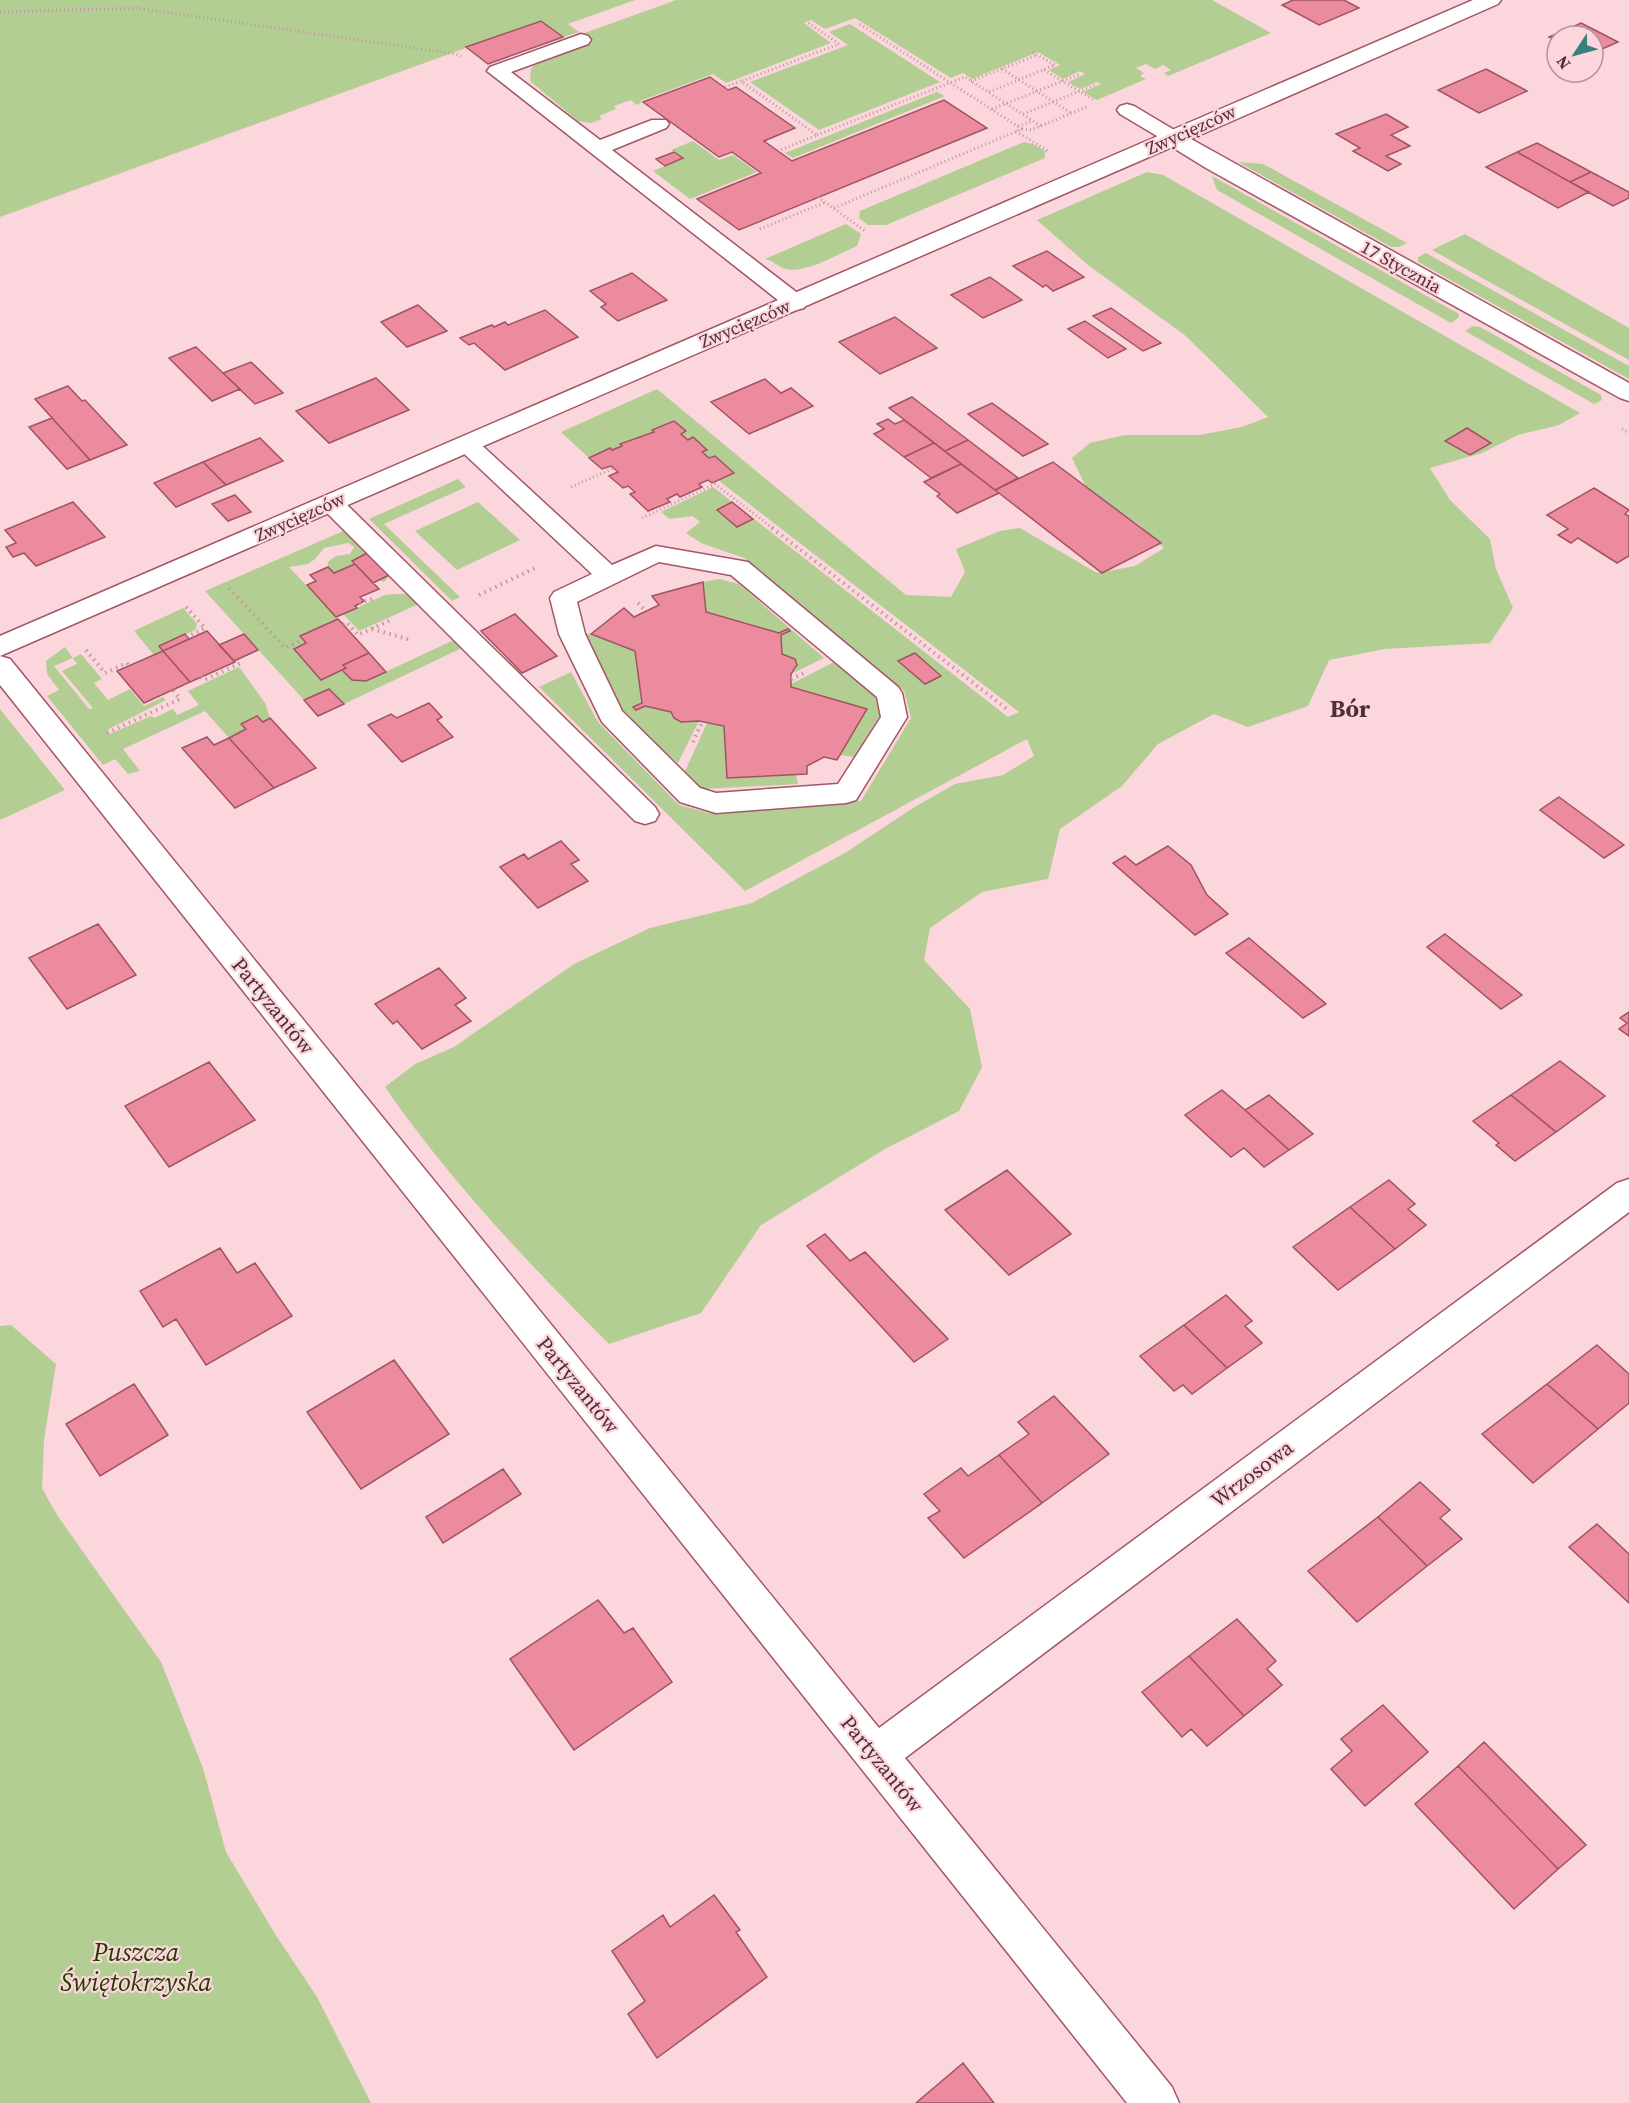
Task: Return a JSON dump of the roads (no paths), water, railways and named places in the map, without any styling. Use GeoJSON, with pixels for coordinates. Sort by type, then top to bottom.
{"type":"FeatureCollection","features":[{"type":"Feature","properties":{"kind":"street","name":"Zwycięzców"},"geometry":{"type":"LineString","coordinates":[[0,647],[1491,0]]}},
{"type":"Feature","properties":{"kind":"street","name":"17 Stycznia"},"geometry":{"type":"LineString","coordinates":[[1174,138],[1224,169],[1629,393]]}},
{"type":"Feature","properties":{"kind":"street","name":"Partyzantów"},"geometry":{"type":"LineString","coordinates":[[0,666],[1156,2103]]}},
{"type":"Feature","properties":{"kind":"street","name":"Wrzosowa"},"geometry":{"type":"LineString","coordinates":[[876,1755],[1629,1192]]}},
{"type":"Feature","properties":{"kind":"lane"},"geometry":{"type":"LineString","coordinates":[[581,40],[497,71],[750,265],[796,303]]}},
{"type":"Feature","properties":{"kind":"lane"},"geometry":{"type":"LineString","coordinates":[[1127,110],[1174,138]]}},
{"type":"Feature","properties":{"kind":"lane"},"geometry":{"type":"LineString","coordinates":[[598,148],[659,124]]}},
{"type":"Feature","properties":{"kind":"lane"},"geometry":{"type":"LineString","coordinates":[[466,444],[609,576]]}},
{"type":"Feature","properties":{"kind":"lane"},"geometry":{"type":"LineString","coordinates":[[331,503],[645,814]]}},
{"type":"Feature","properties":{"kind":"lane"},"geometry":{"type":"LineString","coordinates":[[656,554],[739,568],[889,693],[894,717],[846,793],[716,802],[690,795],[611,716],[572,634],[563,598],[609,576],[656,554]]}},
{"type":"Feature","properties":{"kind":"district","name":"Bór"},"geometry":{"type":"Point","coordinates":[1350,709]}},
{"type":"Feature","properties":{"kind":"park label","name":"Puszcza Świętokrzyska"},"geometry":{"type":"Point","coordinates":[136,1966]}}]}
